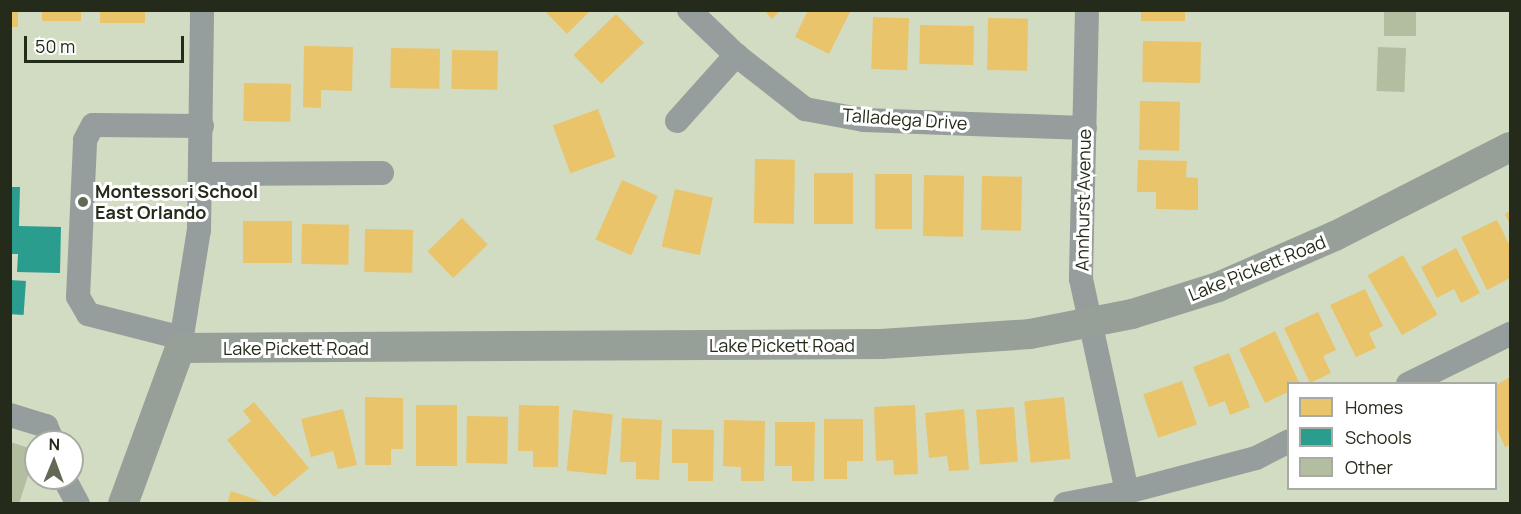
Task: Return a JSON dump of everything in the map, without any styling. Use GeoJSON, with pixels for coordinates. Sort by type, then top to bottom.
{"type":"FeatureCollection","features":[{"type":"Feature","properties":{"kind":"main road","name":"Lake Pickett Road"},"geometry":{"type":"LineString","coordinates":[[181,343],[892,344],[1002,337],[1089,324],[1175,302],[1253,273],[1335,236],[1510,147]]}},
{"type":"Feature","properties":{"kind":"main road"},"geometry":{"type":"LineString","coordinates":[[123,504],[181,343]]}},
{"type":"Feature","properties":{"kind":"street"},"geometry":{"type":"LineString","coordinates":[[202,10],[202,126],[202,174],[194,270],[181,343],[88,314],[78,297],[85,140],[93,125],[202,126]]}},
{"type":"Feature","properties":{"kind":"street","name":"Talladega Drive"},"geometry":{"type":"LineString","coordinates":[[689,10],[735,55],[805,109],[864,120],[1085,128]]}},
{"type":"Feature","properties":{"kind":"street","name":"Annhurst Avenue"},"geometry":{"type":"LineString","coordinates":[[1087,10],[1080,260],[1089,324],[1127,492]]}},
{"type":"Feature","properties":{"kind":"street"},"geometry":{"type":"LineString","coordinates":[[677,121],[735,55]]}},
{"type":"Feature","properties":{"kind":"street"},"geometry":{"type":"LineString","coordinates":[[202,174],[382,173]]}},
{"type":"Feature","properties":{"kind":"street"},"geometry":{"type":"LineString","coordinates":[[1412,382],[1510,334]]}},
{"type":"Feature","properties":{"kind":"street"},"geometry":{"type":"LineString","coordinates":[[10,415],[46,426],[48,430]]}},
{"type":"Feature","properties":{"kind":"street"},"geometry":{"type":"LineString","coordinates":[[1065,504],[1127,492],[1256,458],[1287,442]]}},
{"type":"Feature","properties":{"kind":"street"},"geometry":{"type":"LineString","coordinates":[[70,490],[78,504]]}},
{"type":"Feature","properties":{"kind":"building: Homes"},"geometry":{"type":"Polygon","coordinates":[[[10,10],[18,10],[18,27],[10,27],[10,10]]]}},
{"type":"Feature","properties":{"kind":"building: Homes"},"geometry":{"type":"Polygon","coordinates":[[[42,10],[81,10],[81,21],[42,21],[42,10]]]}},
{"type":"Feature","properties":{"kind":"building: Homes"},"geometry":{"type":"Polygon","coordinates":[[[100,10],[145,10],[145,23],[100,23],[100,10]]]}},
{"type":"Feature","properties":{"kind":"building: Homes"},"geometry":{"type":"Polygon","coordinates":[[[544,10],[591,10],[567,34],[544,10]]]}},
{"type":"Feature","properties":{"kind":"building: Homes"},"geometry":{"type":"Polygon","coordinates":[[[764,10],[781,10],[772,19],[764,10]]]}},
{"type":"Feature","properties":{"kind":"building: Homes"},"geometry":{"type":"Polygon","coordinates":[[[808,10],[851,10],[829,54],[795,37],[808,10]]]}},
{"type":"Feature","properties":{"kind":"building: Homes"},"geometry":{"type":"Polygon","coordinates":[[[1141,10],[1185,10],[1185,21],[1141,21],[1141,10]]]}},
{"type":"Feature","properties":{"kind":"building: Homes"},"geometry":{"type":"Polygon","coordinates":[[[616,14],[644,43],[601,84],[574,55],[616,14]]]}},
{"type":"Feature","properties":{"kind":"building: Homes"},"geometry":{"type":"Polygon","coordinates":[[[873,17],[909,18],[907,70],[871,69],[873,17]]]}},
{"type":"Feature","properties":{"kind":"building: Homes"},"geometry":{"type":"Polygon","coordinates":[[[988,18],[1028,19],[1027,71],[987,70],[988,18]]]}},
{"type":"Feature","properties":{"kind":"building: Homes"},"geometry":{"type":"Polygon","coordinates":[[[920,25],[974,26],[973,65],[919,64],[920,25]]]}},
{"type":"Feature","properties":{"kind":"building: Homes"},"geometry":{"type":"Polygon","coordinates":[[[1143,41],[1201,42],[1200,83],[1142,82],[1143,41]]]}},
{"type":"Feature","properties":{"kind":"building: Homes"},"geometry":{"type":"Polygon","coordinates":[[[304,46],[353,47],[352,91],[321,90],[321,108],[303,107],[304,46]]]}},
{"type":"Feature","properties":{"kind":"building: Homes"},"geometry":{"type":"Polygon","coordinates":[[[391,48],[440,49],[439,89],[390,88],[391,48]]]}},
{"type":"Feature","properties":{"kind":"building: Homes"},"geometry":{"type":"Polygon","coordinates":[[[452,50],[498,51],[497,90],[451,89],[452,50]]]}},
{"type":"Feature","properties":{"kind":"building: Homes"},"geometry":{"type":"Polygon","coordinates":[[[244,83],[291,84],[290,122],[243,121],[244,83]]]}},
{"type":"Feature","properties":{"kind":"building: Homes"},"geometry":{"type":"Polygon","coordinates":[[[1140,101],[1180,102],[1179,151],[1139,150],[1140,101]]]}},
{"type":"Feature","properties":{"kind":"building: Homes"},"geometry":{"type":"Polygon","coordinates":[[[598,109],[615,157],[570,173],[553,125],[598,109]]]}},
{"type":"Feature","properties":{"kind":"building: Homes"},"geometry":{"type":"Polygon","coordinates":[[[755,159],[795,160],[794,224],[754,223],[755,159]]]}},
{"type":"Feature","properties":{"kind":"building: Homes"},"geometry":{"type":"Polygon","coordinates":[[[1138,160],[1187,161],[1186,177],[1198,178],[1198,210],[1156,209],[1156,192],[1137,192],[1138,160]]]}},
{"type":"Feature","properties":{"kind":"building: Homes"},"geometry":{"type":"Polygon","coordinates":[[[814,173],[853,173],[853,224],[814,224],[814,173]]]}},
{"type":"Feature","properties":{"kind":"building: Homes"},"geometry":{"type":"Polygon","coordinates":[[[875,174],[912,174],[912,229],[875,229],[875,174]]]}},
{"type":"Feature","properties":{"kind":"building: Homes"},"geometry":{"type":"Polygon","coordinates":[[[924,175],[964,176],[963,237],[923,236],[924,175]]]}},
{"type":"Feature","properties":{"kind":"building: Homes"},"geometry":{"type":"Polygon","coordinates":[[[982,176],[1022,177],[1021,231],[981,230],[982,176]]]}},
{"type":"Feature","properties":{"kind":"building: Homes"},"geometry":{"type":"Polygon","coordinates":[[[622,180],[658,196],[631,255],[596,239],[622,180]]]}},
{"type":"Feature","properties":{"kind":"building: Homes"},"geometry":{"type":"Polygon","coordinates":[[[675,189],[713,198],[700,255],[662,246],[675,189]]]}},
{"type":"Feature","properties":{"kind":"building: Homes"},"geometry":{"type":"Polygon","coordinates":[[[1510,211],[1510,225],[1505,214],[1510,211]]]}},
{"type":"Feature","properties":{"kind":"building: Homes"},"geometry":{"type":"Polygon","coordinates":[[[462,218],[488,245],[453,278],[427,251],[462,218]]]}},
{"type":"Feature","properties":{"kind":"building: Homes"},"geometry":{"type":"Polygon","coordinates":[[[1497,220],[1510,246],[1510,278],[1487,290],[1461,237],[1497,220]]]}},
{"type":"Feature","properties":{"kind":"building: Homes"},"geometry":{"type":"Polygon","coordinates":[[[243,221],[292,221],[292,263],[243,263],[243,221]]]}},
{"type":"Feature","properties":{"kind":"building: Homes"},"geometry":{"type":"Polygon","coordinates":[[[302,224],[349,225],[348,265],[301,264],[302,224]]]}},
{"type":"Feature","properties":{"kind":"building: Homes"},"geometry":{"type":"Polygon","coordinates":[[[365,229],[413,230],[412,273],[364,272],[365,229]]]}},
{"type":"Feature","properties":{"kind":"building: Homes"},"geometry":{"type":"Polygon","coordinates":[[[1456,248],[1480,293],[1461,303],[1454,289],[1437,298],[1421,267],[1456,248]]]}},
{"type":"Feature","properties":{"kind":"building: Homes"},"geometry":{"type":"Polygon","coordinates":[[[1403,255],[1438,315],[1402,335],[1367,276],[1403,255]]]}},
{"type":"Feature","properties":{"kind":"building: Homes"},"geometry":{"type":"Polygon","coordinates":[[[1365,289],[1383,326],[1369,333],[1376,348],[1356,357],[1330,305],[1365,289]]]}},
{"type":"Feature","properties":{"kind":"building: Homes"},"geometry":{"type":"Polygon","coordinates":[[[1318,312],[1336,350],[1323,356],[1331,373],[1310,382],[1284,328],[1318,312]]]}},
{"type":"Feature","properties":{"kind":"building: Homes"},"geometry":{"type":"Polygon","coordinates":[[[1275,331],[1299,382],[1287,382],[1287,392],[1265,403],[1239,349],[1275,331]]]}},
{"type":"Feature","properties":{"kind":"building: Homes"},"geometry":{"type":"Polygon","coordinates":[[[1229,353],[1250,407],[1230,415],[1225,401],[1209,407],[1193,367],[1229,353]]]}},
{"type":"Feature","properties":{"kind":"building: Homes"},"geometry":{"type":"Polygon","coordinates":[[[1510,377],[1510,445],[1505,447],[1497,429],[1497,384],[1510,377]]]}},
{"type":"Feature","properties":{"kind":"building: Homes"},"geometry":{"type":"Polygon","coordinates":[[[1182,381],[1197,424],[1158,438],[1143,394],[1182,381]]]}},
{"type":"Feature","properties":{"kind":"building: Homes"},"geometry":{"type":"Polygon","coordinates":[[[365,397],[403,398],[403,449],[391,449],[391,465],[365,465],[365,397]]]}},
{"type":"Feature","properties":{"kind":"building: Homes"},"geometry":{"type":"Polygon","coordinates":[[[1064,397],[1070,459],[1031,463],[1024,401],[1064,397]]]}},
{"type":"Feature","properties":{"kind":"building: Homes"},"geometry":{"type":"Polygon","coordinates":[[[254,402],[309,468],[274,497],[227,440],[251,421],[243,411],[254,402]]]}},
{"type":"Feature","properties":{"kind":"building: Homes"},"geometry":{"type":"Polygon","coordinates":[[[416,405],[457,405],[457,466],[416,466],[416,405]]]}},
{"type":"Feature","properties":{"kind":"building: Homes"},"geometry":{"type":"Polygon","coordinates":[[[519,405],[559,406],[558,467],[533,467],[533,451],[518,451],[519,405]]]}},
{"type":"Feature","properties":{"kind":"building: Homes"},"geometry":{"type":"Polygon","coordinates":[[[915,405],[918,474],[894,475],[893,460],[876,461],[874,407],[915,405]]]}},
{"type":"Feature","properties":{"kind":"building: Homes"},"geometry":{"type":"Polygon","coordinates":[[[1014,407],[1018,462],[980,465],[976,410],[1014,407]]]}},
{"type":"Feature","properties":{"kind":"building: Homes"},"geometry":{"type":"Polygon","coordinates":[[[343,409],[357,465],[338,469],[333,451],[311,457],[301,419],[343,409]]]}},
{"type":"Feature","properties":{"kind":"building: Homes"},"geometry":{"type":"Polygon","coordinates":[[[964,409],[969,470],[949,471],[947,456],[929,458],[925,413],[964,409]]]}},
{"type":"Feature","properties":{"kind":"building: Homes"},"geometry":{"type":"Polygon","coordinates":[[[573,410],[613,414],[606,475],[567,471],[573,410]]]}},
{"type":"Feature","properties":{"kind":"building: Homes"},"geometry":{"type":"Polygon","coordinates":[[[467,416],[508,417],[507,464],[466,463],[467,416]]]}},
{"type":"Feature","properties":{"kind":"building: Homes"},"geometry":{"type":"Polygon","coordinates":[[[622,418],[662,420],[659,480],[636,479],[636,462],[620,462],[622,418]]]}},
{"type":"Feature","properties":{"kind":"building: Homes"},"geometry":{"type":"Polygon","coordinates":[[[824,419],[863,419],[863,461],[847,461],[847,479],[824,479],[824,419]]]}},
{"type":"Feature","properties":{"kind":"building: Homes"},"geometry":{"type":"Polygon","coordinates":[[[724,420],[765,421],[764,481],[741,481],[741,467],[723,466],[724,420]]]}},
{"type":"Feature","properties":{"kind":"building: Homes"},"geometry":{"type":"Polygon","coordinates":[[[775,422],[815,422],[814,481],[792,481],[792,466],[775,466],[775,422]]]}},
{"type":"Feature","properties":{"kind":"building: Homes"},"geometry":{"type":"Polygon","coordinates":[[[672,429],[714,430],[713,481],[688,481],[688,463],[672,463],[672,429]]]}},
{"type":"Feature","properties":{"kind":"building: Homes"},"geometry":{"type":"Polygon","coordinates":[[[231,491],[266,503],[266,504],[227,504],[231,491]]]}},
{"type":"Feature","properties":{"kind":"building: Schools"},"geometry":{"type":"Polygon","coordinates":[[[10,187],[20,187],[19,226],[61,227],[60,273],[17,272],[18,254],[10,254],[10,187]]]}},
{"type":"Feature","properties":{"kind":"building: Schools"},"geometry":{"type":"Polygon","coordinates":[[[10,280],[26,281],[24,315],[10,314],[10,280]]]}},
{"type":"Feature","properties":{"kind":"building: Other"},"geometry":{"type":"Polygon","coordinates":[[[1384,11],[1416,11],[1416,36],[1384,36],[1384,11]]]}},
{"type":"Feature","properties":{"kind":"building: Other"},"geometry":{"type":"Polygon","coordinates":[[[1378,47],[1406,48],[1404,92],[1376,91],[1378,47]]]}},
{"type":"Feature","properties":{"kind":"building: Other"},"geometry":{"type":"Polygon","coordinates":[[[10,442],[24,446],[24,488],[19,504],[10,504],[10,442]]]}},
{"type":"Feature","properties":{"kind":"place","name":"Montessori School East Orlando"},"geometry":{"type":"Point","coordinates":[83,202]}}]}
